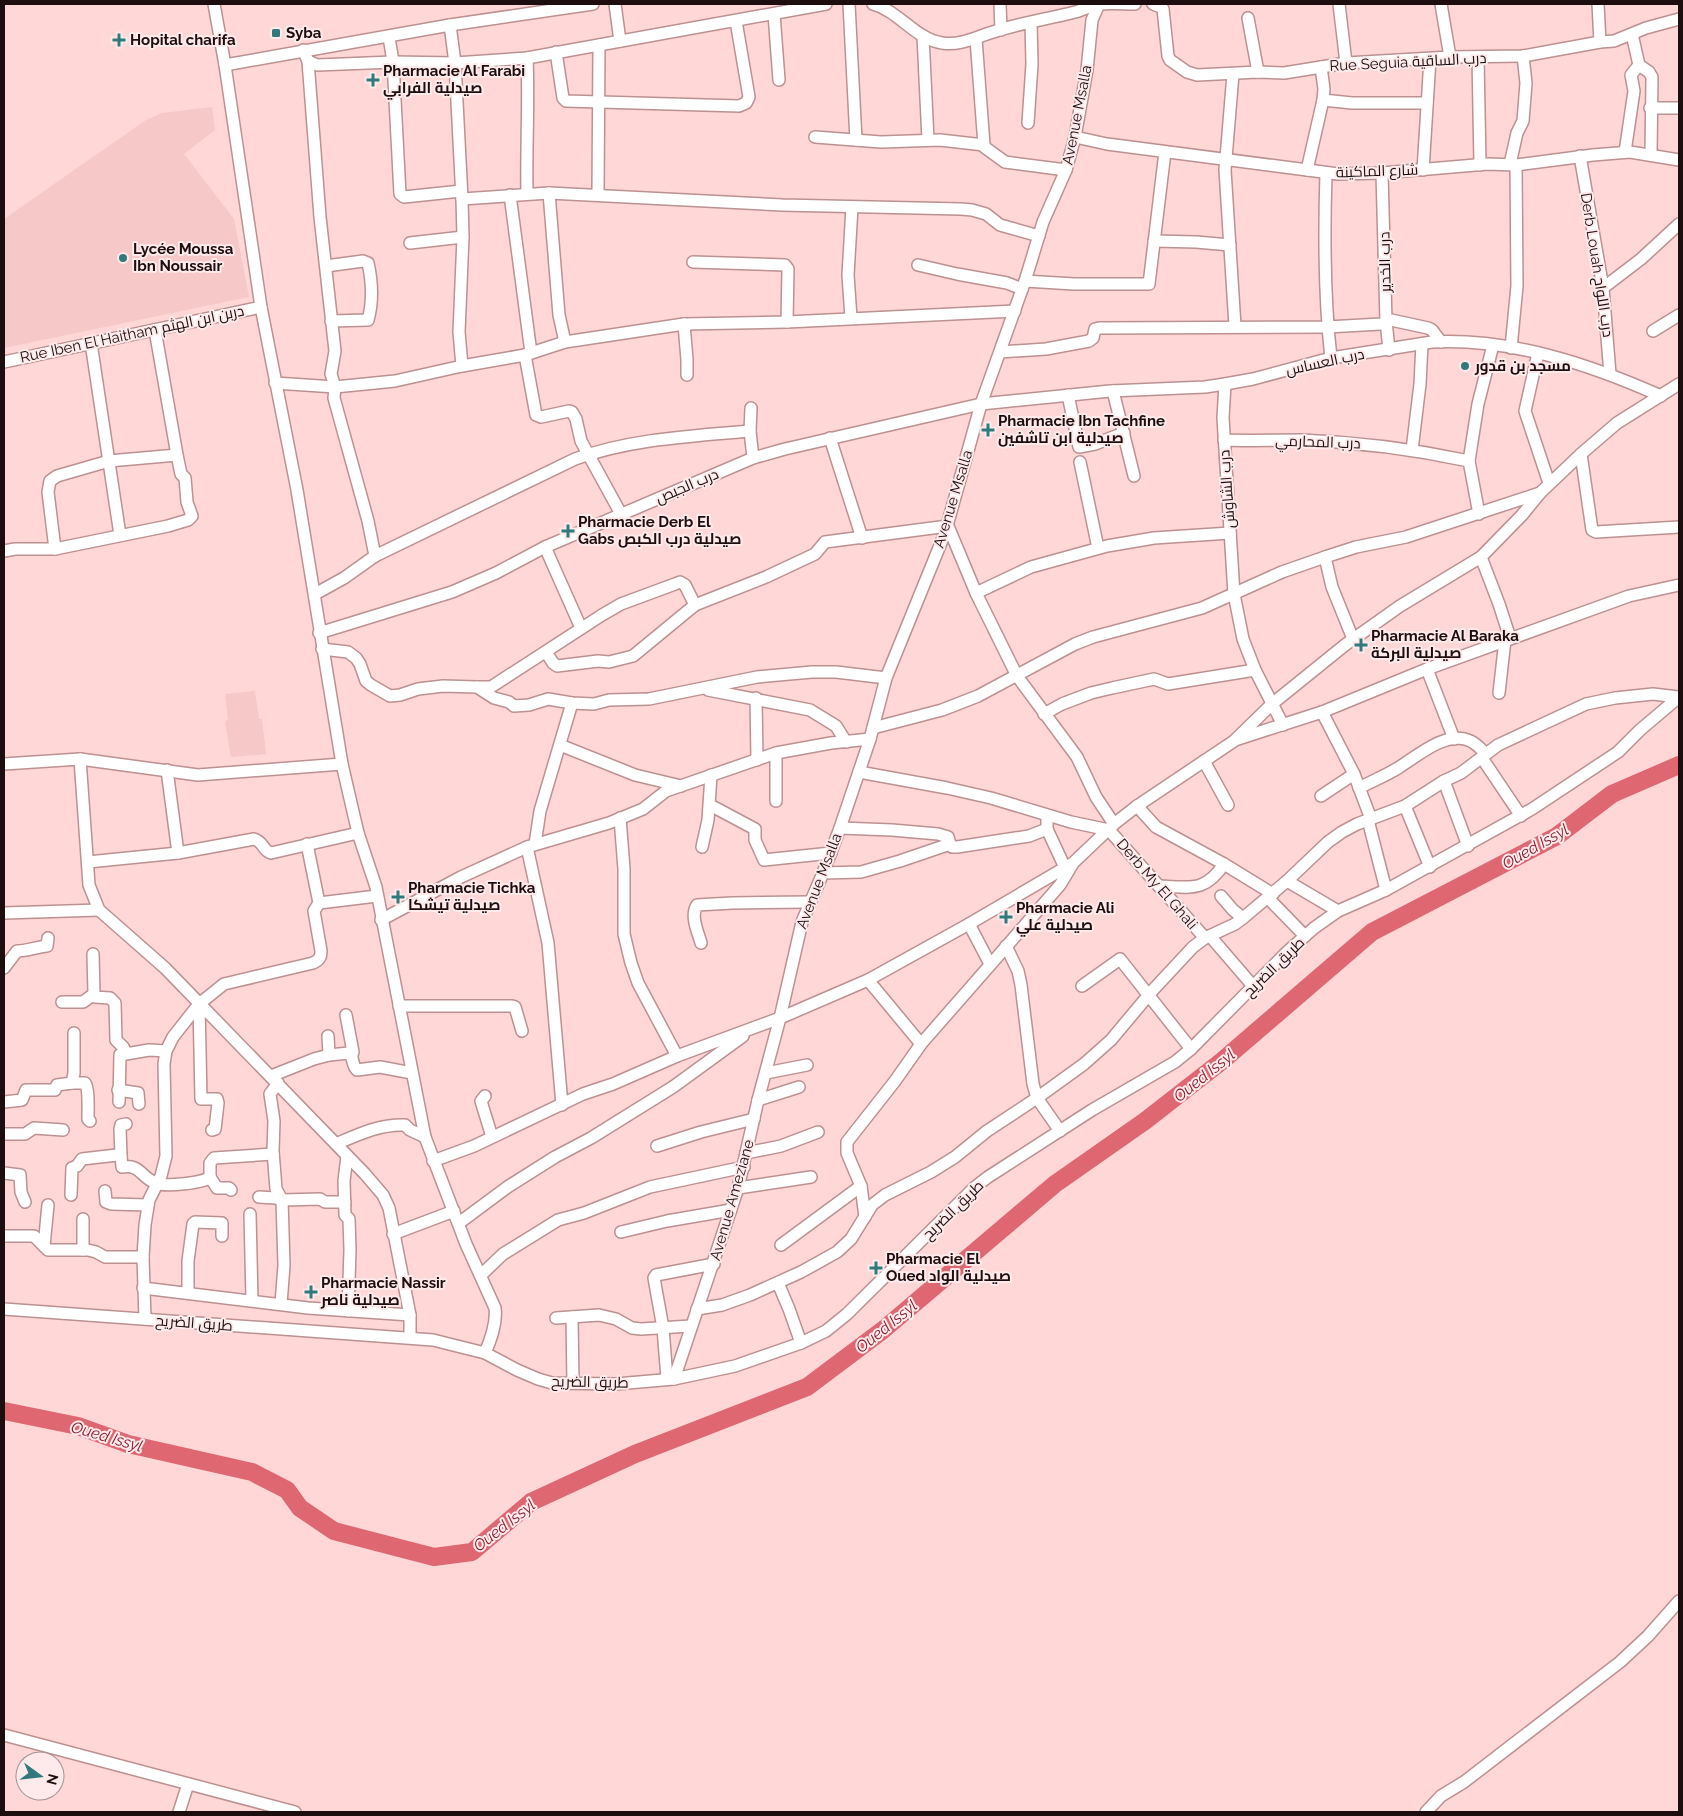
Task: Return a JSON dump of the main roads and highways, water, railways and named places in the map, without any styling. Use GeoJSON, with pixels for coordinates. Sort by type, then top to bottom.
{"type":"FeatureCollection","features":[{"type":"Feature","properties":{"kind":"waterway","name":"Oued Issyl"},"geometry":{"type":"LineString","coordinates":[[4,1411],[78,1426],[128,1444],[252,1472],[287,1490],[300,1508],[334,1531],[434,1557],[472,1552],[531,1502],[635,1454],[807,1387],[883,1330],[1055,1184],[1145,1121],[1222,1061],[1372,932],[1557,836],[1612,794],[1679,765]]}},
{"type":"Feature","properties":{"kind":"place","name":"Syba"},"geometry":{"type":"Point","coordinates":[276,33]}},
{"type":"Feature","properties":{"kind":"place","name":"Hopital charifa"},"geometry":{"type":"Point","coordinates":[119,40]}},
{"type":"Feature","properties":{"kind":"place","name":"Pharmacie Al Farabi صيدلية الفرابي"},"geometry":{"type":"Point","coordinates":[373,80]}},
{"type":"Feature","properties":{"kind":"place","name":"Lycée Moussa Ibn Noussair"},"geometry":{"type":"Point","coordinates":[123,258]}},
{"type":"Feature","properties":{"kind":"place","name":"مسجد بن قدور"},"geometry":{"type":"Point","coordinates":[1465,366]}},
{"type":"Feature","properties":{"kind":"place","name":"Pharmacie Ibn Tachfine صيدلية ابن تاشفين"},"geometry":{"type":"Point","coordinates":[988,430]}},
{"type":"Feature","properties":{"kind":"place","name":"Pharmacie Derb El Gabs صيدلية درب الكبص"},"geometry":{"type":"Point","coordinates":[568,531]}},
{"type":"Feature","properties":{"kind":"place","name":"Pharmacie Al Baraka صيدلية البركة"},"geometry":{"type":"Point","coordinates":[1361,645]}},
{"type":"Feature","properties":{"kind":"place","name":"Pharmacie Tichka صيدلية تيشكا"},"geometry":{"type":"Point","coordinates":[398,897]}},
{"type":"Feature","properties":{"kind":"place","name":"Pharmacie Ali صيدلية علي"},"geometry":{"type":"Point","coordinates":[1006,917]}},
{"type":"Feature","properties":{"kind":"place","name":"Pharmacie El Oued صيدلية الواد"},"geometry":{"type":"Point","coordinates":[876,1268]}},
{"type":"Feature","properties":{"kind":"place","name":"Pharmacie Nassir صيدلية ناصر"},"geometry":{"type":"Point","coordinates":[311,1292]}}]}
